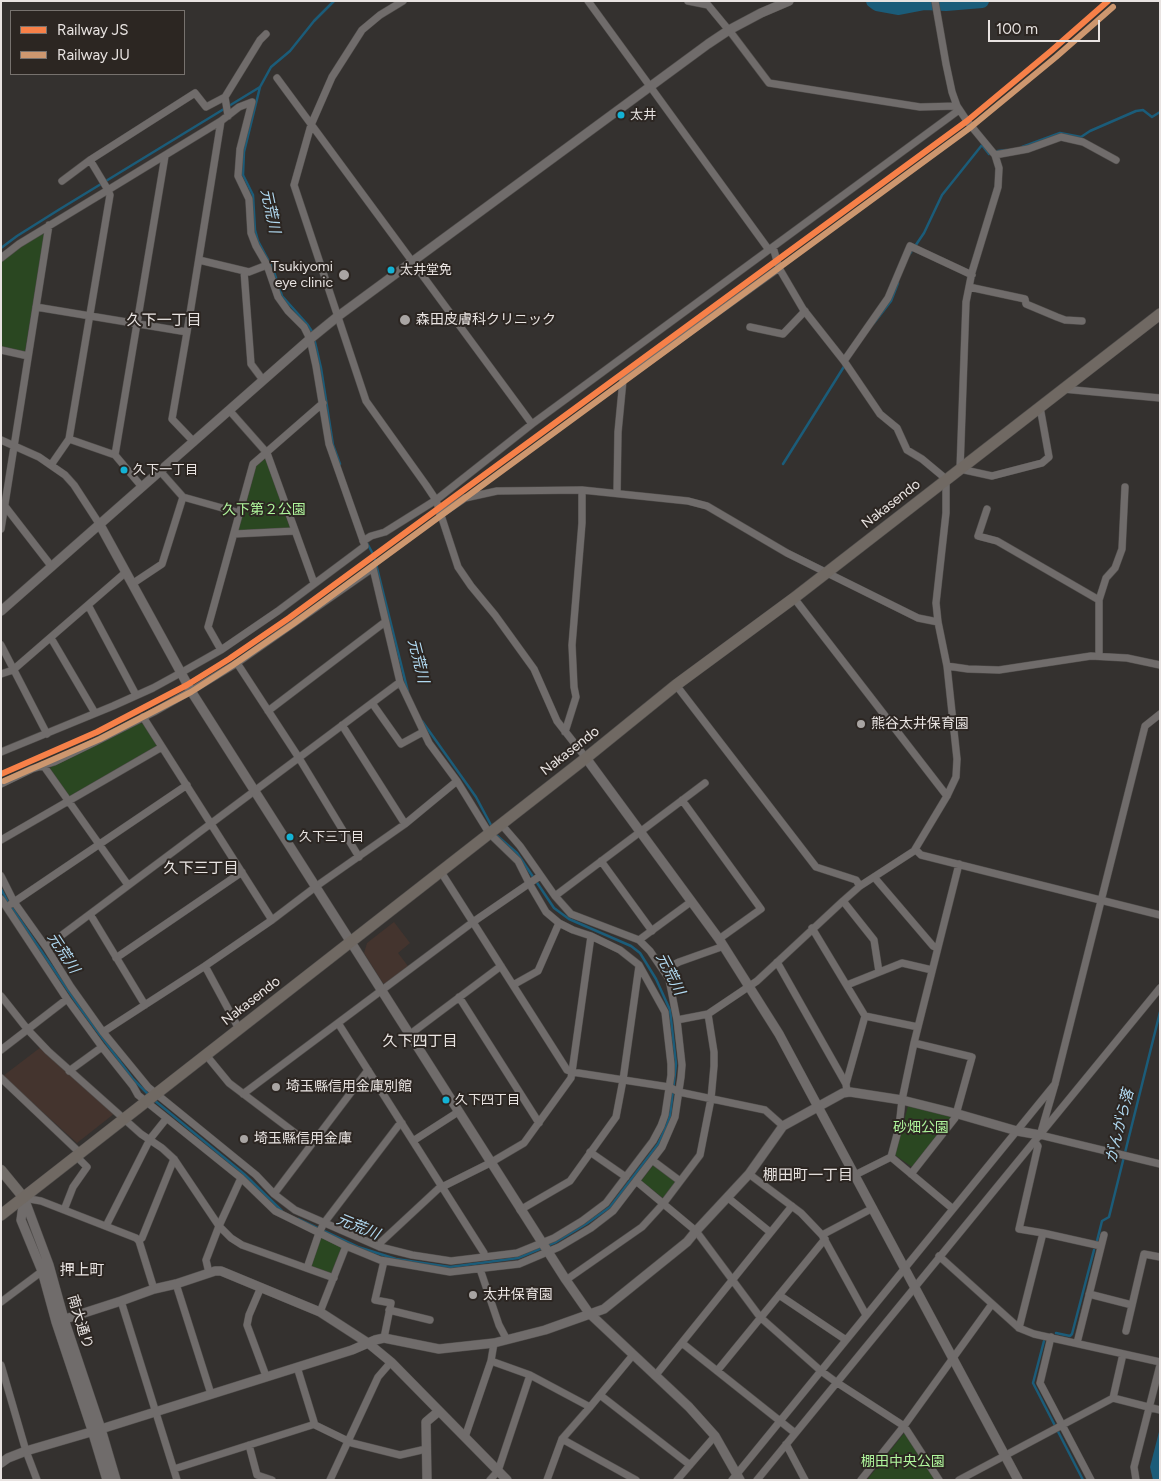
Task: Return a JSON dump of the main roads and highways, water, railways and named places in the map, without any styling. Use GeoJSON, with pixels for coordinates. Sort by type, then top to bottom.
{"type":"FeatureCollection","features":[{"type":"Feature","properties":{"kind":"highway","name":"Nakasendo"},"geometry":{"type":"LineString","coordinates":[[1,1215],[676,686],[794,598],[1160,314]]}},
{"type":"Feature","properties":{"kind":"main road"},"geometry":{"type":"LineString","coordinates":[[1,1170],[24,1198]]}},
{"type":"Feature","properties":{"kind":"water"},"geometry":{"type":"Polygon","coordinates":[[[1160,1428],[1160,1480],[1153,1480],[1150,1467],[1160,1428]]]}},
{"type":"Feature","properties":{"kind":"waterway","name":"元荒川"},"geometry":{"type":"LineString","coordinates":[[313,333],[282,296],[273,269],[258,241],[255,230],[253,195],[243,175],[244,152],[260,87],[271,67],[290,51],[314,21],[334,1]]}},
{"type":"Feature","properties":{"kind":"waterway","name":"元荒川"},"geometry":{"type":"LineString","coordinates":[[873,1],[877,4],[899,8],[925,3],[946,4],[982,1]]}},
{"type":"Feature","properties":{"kind":"waterway","name":"元荒川"},"geometry":{"type":"LineString","coordinates":[[1,248],[60,209],[260,87]]}},
{"type":"Feature","properties":{"kind":"waterway"},"geometry":{"type":"LineString","coordinates":[[1022,147],[1060,133],[1081,137],[1090,131],[1136,111],[1143,110],[1152,117],[1160,112]]}},
{"type":"Feature","properties":{"kind":"waterway"},"geometry":{"type":"LineString","coordinates":[[909,255],[924,233],[942,195],[982,145],[989,154],[1006,150]]}},
{"type":"Feature","properties":{"kind":"waterway"},"geometry":{"type":"LineString","coordinates":[[874,323],[891,301],[898,283]]}},
{"type":"Feature","properties":{"kind":"waterway","name":"元荒川"},"geometry":{"type":"LineString","coordinates":[[314,338],[321,368],[333,445],[340,464]]}},
{"type":"Feature","properties":{"kind":"waterway"},"geometry":{"type":"LineString","coordinates":[[783,464],[845,365]]}},
{"type":"Feature","properties":{"kind":"waterway","name":"元荒川"},"geometry":{"type":"LineString","coordinates":[[367,543],[374,556],[408,692]]}},
{"type":"Feature","properties":{"kind":"waterway","name":"元荒川"},"geometry":{"type":"LineString","coordinates":[[422,721],[476,797],[492,827]]}},
{"type":"Feature","properties":{"kind":"waterway","name":"元荒川"},"geometry":{"type":"LineString","coordinates":[[298,1219],[358,1247],[396,1259],[450,1267],[518,1258],[556,1242],[610,1207],[658,1144],[670,1116],[676,1064],[670,1010],[656,979],[640,953],[631,946],[569,919],[554,908],[517,853],[495,834]]}},
{"type":"Feature","properties":{"kind":"waterway","name":"元荒川"},"geometry":{"type":"LineString","coordinates":[[1,889],[80,1008],[133,1079],[150,1096]]}},
{"type":"Feature","properties":{"kind":"waterway","name":"がんがら落"},"geometry":{"type":"LineString","coordinates":[[1097,1241],[1102,1221],[1109,1217],[1160,1012]]}},
{"type":"Feature","properties":{"kind":"waterway","name":"元荒川"},"geometry":{"type":"LineString","coordinates":[[154,1100],[244,1174],[282,1211]]}},
{"type":"Feature","properties":{"kind":"waterway","name":"がんがら落"},"geometry":{"type":"LineString","coordinates":[[1056,1333],[1070,1336],[1072,1334],[1094,1250]]}},
{"type":"Feature","properties":{"kind":"waterway","name":"がんがら落"},"geometry":{"type":"LineString","coordinates":[[1044,1341],[1033,1383],[1083,1480]]}},
{"type":"Feature","properties":{"kind":"rail line","name":"JS"},"geometry":{"type":"LineString","coordinates":[[1,774],[97,732],[187,685],[289,618],[967,121],[1108,1]]}},
{"type":"Feature","properties":{"kind":"rail line","name":"JU"},"geometry":{"type":"LineString","coordinates":[[4,781],[100,739],[191,692],[293,624],[971,127],[1113,7]]}},
{"type":"Feature","properties":{"kind":"place","name":"太井"},"geometry":{"type":"Point","coordinates":[621,115]}},
{"type":"Feature","properties":{"kind":"place","name":"太井堂免"},"geometry":{"type":"Point","coordinates":[391,270]}},
{"type":"Feature","properties":{"kind":"place","name":"Tsukiyomi eye clinic"},"geometry":{"type":"Point","coordinates":[344,275]}},
{"type":"Feature","properties":{"kind":"place","name":"森田皮膚科クリニック"},"geometry":{"type":"Point","coordinates":[405,320]}},
{"type":"Feature","properties":{"kind":"place","name":"久下一丁目"},"geometry":{"type":"Point","coordinates":[124,470]}},
{"type":"Feature","properties":{"kind":"place","name":"熊谷太井保育園"},"geometry":{"type":"Point","coordinates":[861,724]}},
{"type":"Feature","properties":{"kind":"place","name":"久下三丁目"},"geometry":{"type":"Point","coordinates":[290,837]}},
{"type":"Feature","properties":{"kind":"place","name":"埼玉縣信用金庫別館"},"geometry":{"type":"Point","coordinates":[276,1087]}},
{"type":"Feature","properties":{"kind":"place","name":"久下四丁目"},"geometry":{"type":"Point","coordinates":[446,1100]}},
{"type":"Feature","properties":{"kind":"place","name":"埼玉縣信用金庫"},"geometry":{"type":"Point","coordinates":[244,1139]}},
{"type":"Feature","properties":{"kind":"place","name":"太井保育園"},"geometry":{"type":"Point","coordinates":[473,1295]}},
{"type":"Feature","properties":{"kind":"district","name":"久下一丁目"},"geometry":{"type":"Point","coordinates":[164,321]}},
{"type":"Feature","properties":{"kind":"district","name":"久下三丁目"},"geometry":{"type":"Point","coordinates":[201,869]}},
{"type":"Feature","properties":{"kind":"district","name":"久下四丁目"},"geometry":{"type":"Point","coordinates":[420,1042]}},
{"type":"Feature","properties":{"kind":"district","name":"棚田町一丁目"},"geometry":{"type":"Point","coordinates":[808,1176]}},
{"type":"Feature","properties":{"kind":"district","name":"押上町"},"geometry":{"type":"Point","coordinates":[82,1271]}},
{"type":"Feature","properties":{"kind":"park label","name":"久下第２公園"},"geometry":{"type":"Point","coordinates":[264,510]}},
{"type":"Feature","properties":{"kind":"park label","name":"砂畑公園"},"geometry":{"type":"Point","coordinates":[921,1128]}},
{"type":"Feature","properties":{"kind":"park label","name":"棚田中央公園"},"geometry":{"type":"Point","coordinates":[903,1462]}}]}
